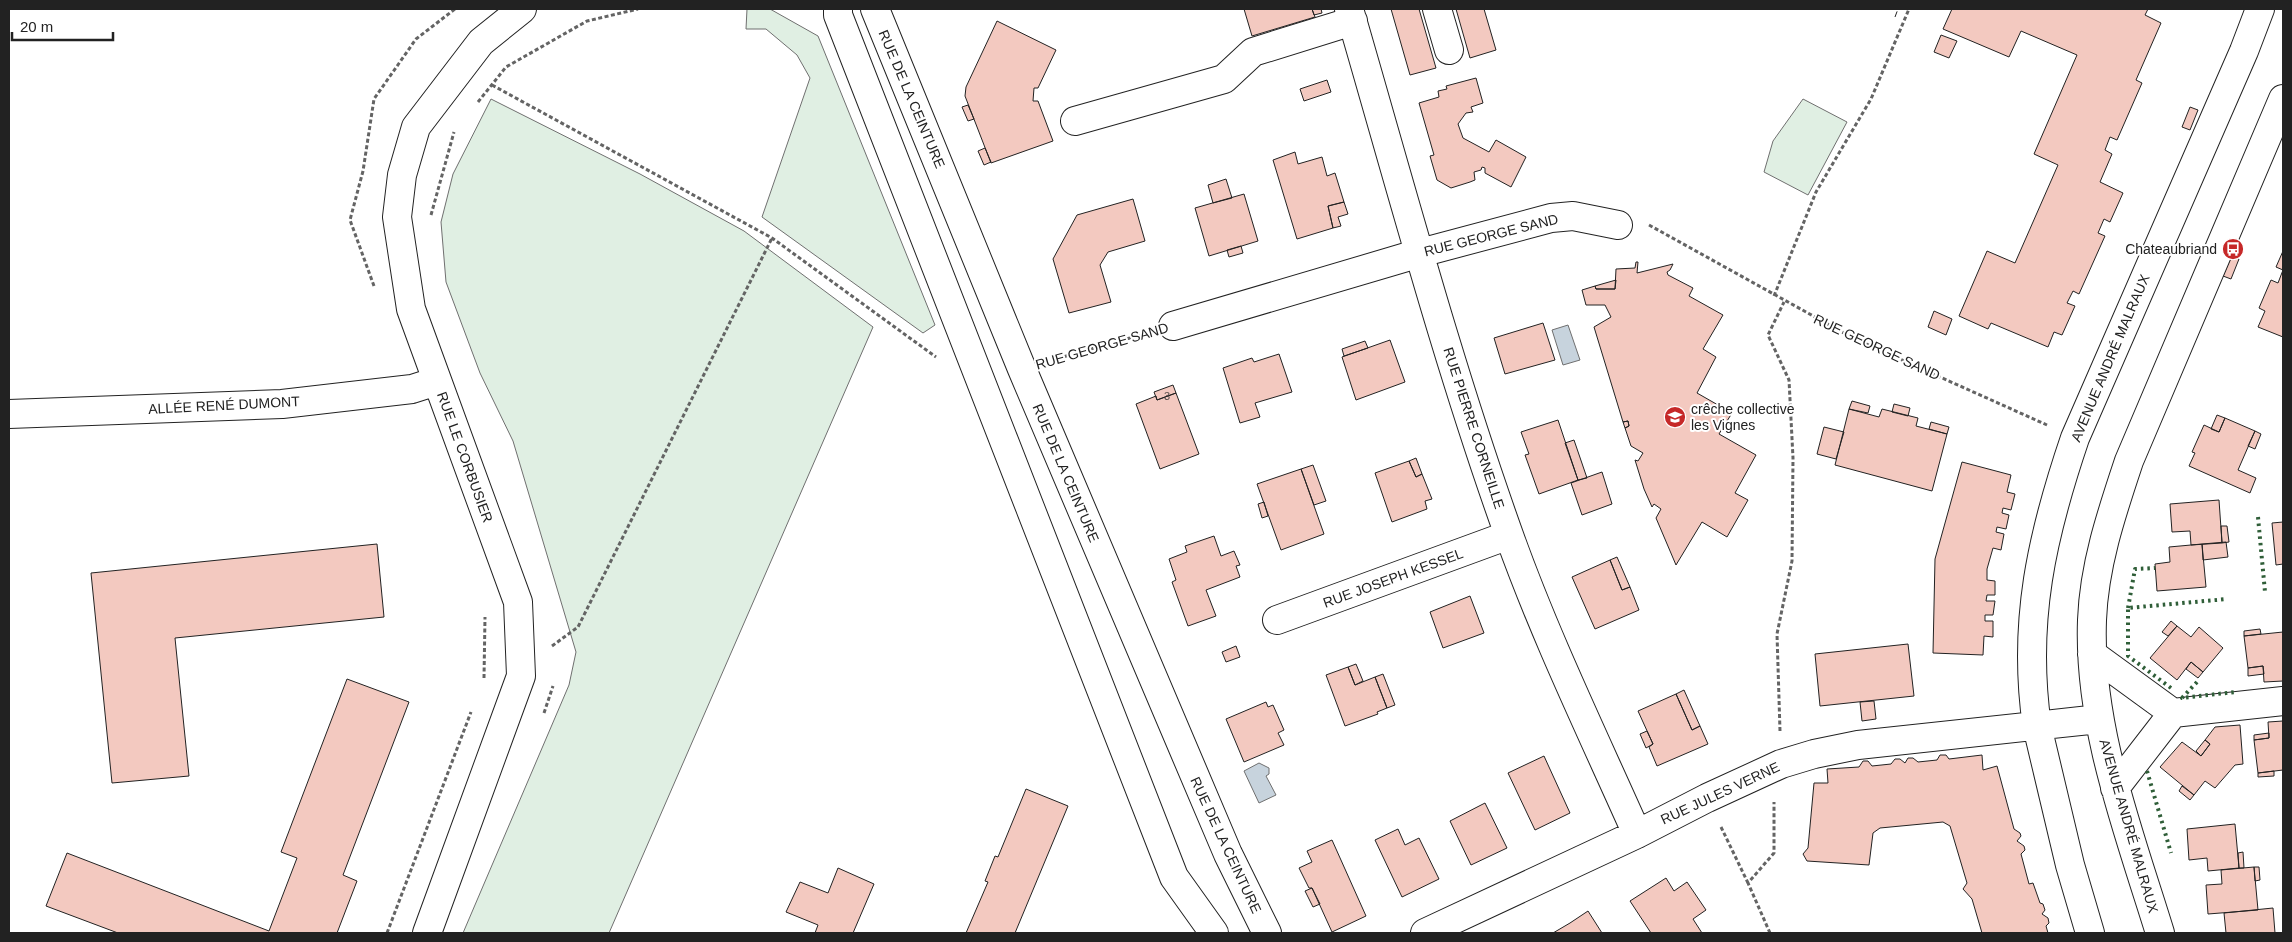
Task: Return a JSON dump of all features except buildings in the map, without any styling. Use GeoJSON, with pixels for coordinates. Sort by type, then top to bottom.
{"type":"FeatureCollection","features":[{"type":"Feature","properties":{"kind":"street","name":"RUE LE CORBUSIER"},"geometry":{"type":"LineString","coordinates":[[427,933],[521,676],[518,602],[411,309],[397,217],[402,175],[416,127],[481,42],[522,9]]}},
{"type":"Feature","properties":{"kind":"street"},"geometry":{"type":"LineString","coordinates":[[838,9],[838,15],[1174,877],[1214,933]]}},
{"type":"Feature","properties":{"kind":"street","name":"RUE DE LA CEINTURE"},"geometry":{"type":"LineString","coordinates":[[875,9],[1022,368],[1228,854],[1267,933]]}},
{"type":"Feature","properties":{"kind":"street"},"geometry":{"type":"LineString","coordinates":[[1437,9],[1449,50]]}},
{"type":"Feature","properties":{"kind":"street","name":"AVENUE ANDRÉ MALRAUX"},"geometry":{"type":"LineString","coordinates":[[2090,933],[2070,865],[2037,726],[2032,667],[2035,594],[2041,553],[2054,499],[2075,438],[2244,51],[2260,9]]}},
{"type":"Feature","properties":{"kind":"street"},"geometry":{"type":"LineString","coordinates":[[1075,121],[1224,79],[1252,52],[1351,15]]}},
{"type":"Feature","properties":{"kind":"street","name":"RUE PIERRE CORNEILLE"},"geometry":{"type":"LineString","coordinates":[[1351,15],[1420,253],[1509,535],[1527,582],[1637,834]]}},
{"type":"Feature","properties":{"kind":"street","name":"AVENUE ANDRÉ MALRAUX"},"geometry":{"type":"LineString","coordinates":[[2160,933],[2115,788],[2099,718],[2092,654],[2092,619],[2096,582],[2112,512],[2129,461],[2283,99]]}},
{"type":"Feature","properties":{"kind":"street","name":"RUE GEORGE SAND"},"geometry":{"type":"LineString","coordinates":[[1173,326],[1420,253],[1551,218],[1573,216],[1618,224]]}},
{"type":"Feature","properties":{"kind":"street","name":"ALLÉE RENÉ DUMONT"},"geometry":{"type":"LineString","coordinates":[[9,414],[282,404],[412,389],[437,381]]}},
{"type":"Feature","properties":{"kind":"street","name":"RUE JOSEPH KESSEL"},"geometry":{"type":"LineString","coordinates":[[1276,620],[1509,535]]}},
{"type":"Feature","properties":{"kind":"street"},"geometry":{"type":"LineString","coordinates":[[2092,654],[2173,713],[2283,701]]}},
{"type":"Feature","properties":{"kind":"street"},"geometry":{"type":"LineString","coordinates":[[2115,788],[2173,713]]}},
{"type":"Feature","properties":{"kind":"street"},"geometry":{"type":"LineString","coordinates":[[2037,726],[2099,718]]}},
{"type":"Feature","properties":{"kind":"street","name":"RUE JULES VERNE"},"geometry":{"type":"LineString","coordinates":[[1425,933],[1781,764],[1814,754],[1858,745],[2037,726]]}},
{"type":"Feature","properties":{"kind":"path"},"geometry":{"type":"LineString","coordinates":[[375,289],[350,220],[363,171],[374,99],[416,38],[455,9]]}},
{"type":"Feature","properties":{"kind":"path"},"geometry":{"type":"LineString","coordinates":[[473,108],[506,67],[587,21],[638,9]]}},
{"type":"Feature","properties":{"kind":"path"},"geometry":{"type":"LineString","coordinates":[[1774,296],[1816,192],[1871,99],[1909,9]]}},
{"type":"Feature","properties":{"kind":"path"},"geometry":{"type":"LineString","coordinates":[[492,85],[772,238],[938,358]]}},
{"type":"Feature","properties":{"kind":"path"},"geometry":{"type":"LineString","coordinates":[[430,220],[454,131]]}},
{"type":"Feature","properties":{"kind":"path","name":"RUE GEORGE SAND"},"geometry":{"type":"LineString","coordinates":[[1618,224],[1650,225],[1784,302],[1853,338],[2075,438]]}},
{"type":"Feature","properties":{"kind":"path"},"geometry":{"type":"LineString","coordinates":[[552,646],[578,627],[772,238]]}},
{"type":"Feature","properties":{"kind":"path"},"geometry":{"type":"LineString","coordinates":[[1748,882],[1774,853],[1774,800],[1781,764],[1776,634],[1792,561],[1792,458],[1789,380],[1768,335],[1784,302]]}},
{"type":"Feature","properties":{"kind":"path","name":"RUE GEORGE SAND"},"geometry":{"type":"LineString","coordinates":[[1022,368],[1173,326]]}},
{"type":"Feature","properties":{"kind":"path"},"geometry":{"type":"LineString","coordinates":[[482,685],[485,676],[484,610]]}},
{"type":"Feature","properties":{"kind":"path"},"geometry":{"type":"LineString","coordinates":[[552,637],[552,654]]}},
{"type":"Feature","properties":{"kind":"path"},"geometry":{"type":"LineString","coordinates":[[543,716],[553,688],[553,680]]}},
{"type":"Feature","properties":{"kind":"path"},"geometry":{"type":"LineString","coordinates":[[387,933],[475,704]]}},
{"type":"Feature","properties":{"kind":"path"},"geometry":{"type":"LineString","coordinates":[[1707,798],[1748,882],[1770,933]]}},
{"type":"Feature","properties":{"kind":"green space"},"geometry":{"type":"Polygon","coordinates":[[[747,9],[770,9],[818,36],[935,325],[923,333],[762,217],[810,78],[797,55],[766,29],[746,29],[747,9]]]}},
{"type":"Feature","properties":{"kind":"green space"},"geometry":{"type":"Polygon","coordinates":[[[491,99],[640,174],[744,231],[873,327],[609,933],[463,933],[569,685],[576,652],[513,441],[480,373],[446,282],[441,222],[453,174],[491,99]]]}},
{"type":"Feature","properties":{"kind":"green space"},"geometry":{"type":"Polygon","coordinates":[[[1803,99],[1847,122],[1808,195],[1764,172],[1773,141],[1803,99]]]}},
{"type":"Feature","properties":{"kind":"shaded area"},"geometry":{"type":"Polygon","coordinates":[[[1568,325],[1580,360],[1563,365],[1552,330],[1568,325]]]}},
{"type":"Feature","properties":{"kind":"shaded area"},"geometry":{"type":"Polygon","coordinates":[[[1259,763],[1269,768],[1269,774],[1266,776],[1276,795],[1259,803],[1244,771],[1259,763]]]}},
{"type":"Feature","properties":{"kind":"hedge"},"geometry":{"type":"LineString","coordinates":[[2258,517],[2265,592]]}},
{"type":"Feature","properties":{"kind":"hedge"},"geometry":{"type":"LineString","coordinates":[[2128,608],[2135,569],[2155,568]]}},
{"type":"Feature","properties":{"kind":"hedge"},"geometry":{"type":"LineString","coordinates":[[2171,688],[2128,656],[2128,608],[2227,599]]}},
{"type":"Feature","properties":{"kind":"hedge"},"geometry":{"type":"LineString","coordinates":[[2197,682],[2182,698],[2235,692]]}},
{"type":"Feature","properties":{"kind":"hedge"},"geometry":{"type":"LineString","coordinates":[[2147,771],[2171,853]]}},
{"type":"Feature","properties":{"kind":"fence"},"geometry":{"type":"LineString","coordinates":[[1895,17],[1898,9]]}},
{"type":"Feature","properties":{"kind":"place","name":"Chateaubriand"},"geometry":{"type":"Point","coordinates":[2233,249]}},
{"type":"Feature","properties":{"kind":"place","name":"crêche collective les Vignes"},"geometry":{"type":"Point","coordinates":[1675,417]}}]}
